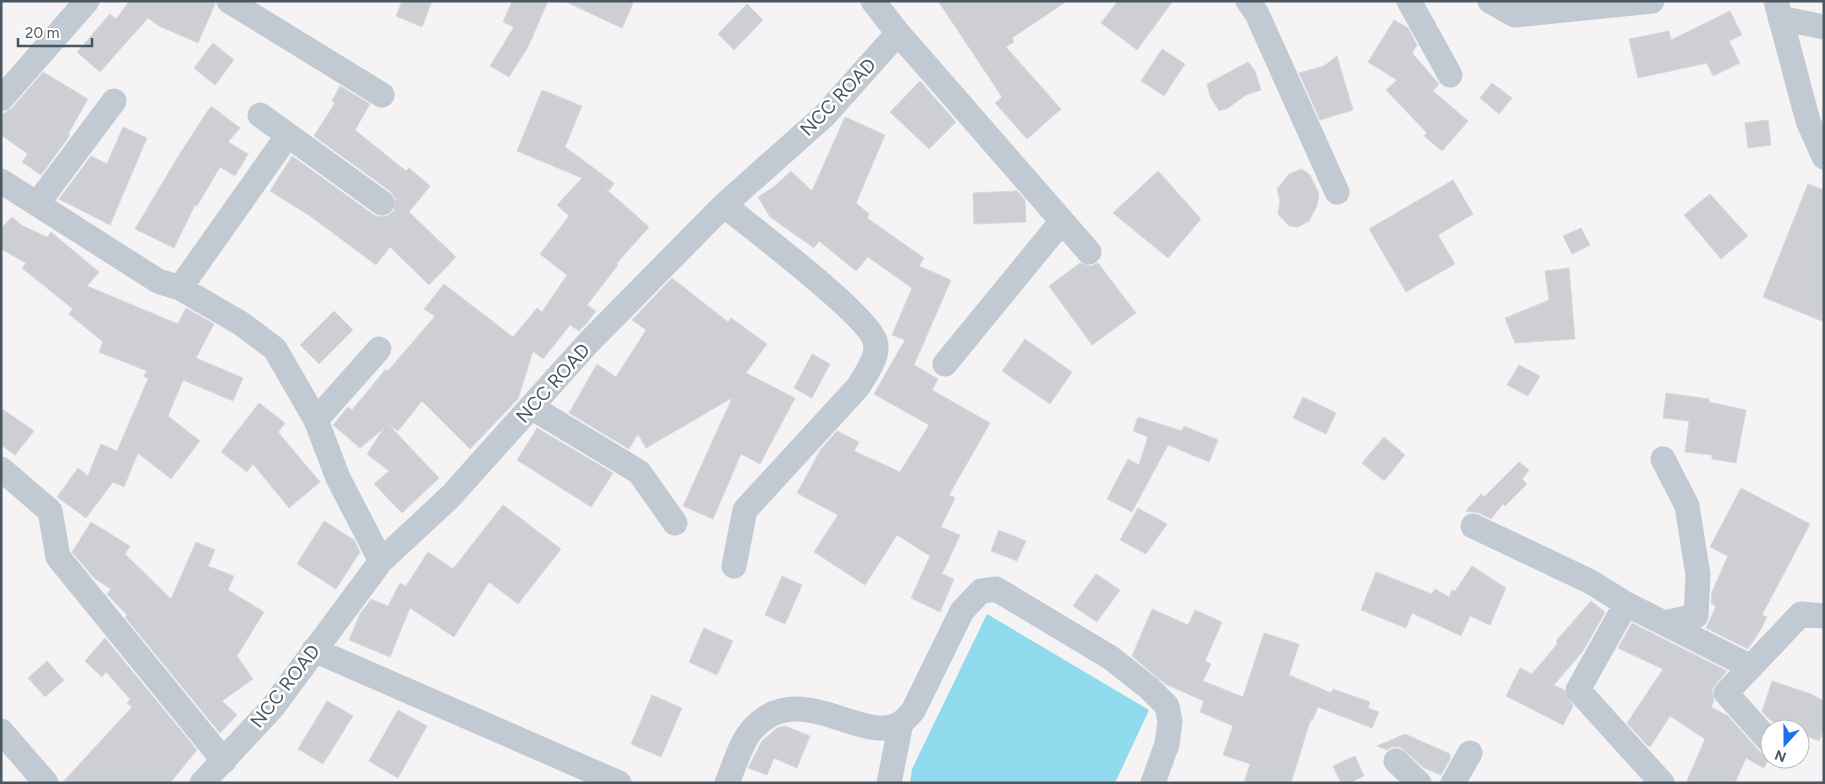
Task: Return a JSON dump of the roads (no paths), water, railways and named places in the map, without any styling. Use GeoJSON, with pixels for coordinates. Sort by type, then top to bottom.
{"type":"FeatureCollection","features":[{"type":"Feature","properties":{"kind":"street"},"geometry":{"type":"LineString","coordinates":[[1,100],[87,1]]}},
{"type":"Feature","properties":{"kind":"street"},"geometry":{"type":"LineString","coordinates":[[229,1],[382,95]]}},
{"type":"Feature","properties":{"kind":"street"},"geometry":{"type":"LineString","coordinates":[[873,1],[898,33],[1089,252]]}},
{"type":"Feature","properties":{"kind":"street"},"geometry":{"type":"LineString","coordinates":[[1248,1],[1257,14],[1337,192]]}},
{"type":"Feature","properties":{"kind":"street"},"geometry":{"type":"LineString","coordinates":[[1409,1],[1450,75]]}},
{"type":"Feature","properties":{"kind":"street"},"geometry":{"type":"LineString","coordinates":[[1491,2],[1515,15],[1652,1]]}},
{"type":"Feature","properties":{"kind":"street"},"geometry":{"type":"LineString","coordinates":[[1778,10],[1824,27]]}},
{"type":"Feature","properties":{"kind":"street"},"geometry":{"type":"LineString","coordinates":[[1778,10],[1808,121],[1824,157]]}},
{"type":"Feature","properties":{"kind":"street","name":"NCC ROAD"},"geometry":{"type":"LineString","coordinates":[[202,783],[272,708],[381,561],[450,497],[589,342],[724,206],[824,115],[898,33]]}},
{"type":"Feature","properties":{"kind":"street"},"geometry":{"type":"LineString","coordinates":[[37,204],[114,101]]}},
{"type":"Feature","properties":{"kind":"street"},"geometry":{"type":"LineString","coordinates":[[260,115],[382,203]]}},
{"type":"Feature","properties":{"kind":"street"},"geometry":{"type":"LineString","coordinates":[[180,288],[288,135]]}},
{"type":"Feature","properties":{"kind":"street"},"geometry":{"type":"LineString","coordinates":[[1,181],[158,282],[180,288],[242,324],[276,349],[316,420],[338,478],[381,561]]}},
{"type":"Feature","properties":{"kind":"street"},"geometry":{"type":"LineString","coordinates":[[724,206],[830,292],[867,326],[876,342],[872,363],[858,387],[745,510],[734,566]]}},
{"type":"Feature","properties":{"kind":"street"},"geometry":{"type":"LineString","coordinates":[[945,364],[1062,221]]}},
{"type":"Feature","properties":{"kind":"street"},"geometry":{"type":"LineString","coordinates":[[316,420],[379,349]]}},
{"type":"Feature","properties":{"kind":"street"},"geometry":{"type":"LineString","coordinates":[[531,408],[639,472],[675,523]]}},
{"type":"Feature","properties":{"kind":"street"},"geometry":{"type":"LineString","coordinates":[[1663,459],[1687,506],[1698,574],[1696,616],[1664,623]]}},
{"type":"Feature","properties":{"kind":"street"},"geometry":{"type":"LineString","coordinates":[[1,469],[50,511],[58,557],[224,761]]}},
{"type":"Feature","properties":{"kind":"street"},"geometry":{"type":"LineString","coordinates":[[1473,526],[1591,582],[1626,604],[1751,667]]}},
{"type":"Feature","properties":{"kind":"street"},"geometry":{"type":"LineString","coordinates":[[889,783],[901,723],[912,711],[962,611],[981,591],[996,589],[1111,658],[1149,688],[1167,706],[1170,721],[1167,744],[1153,783]]}},
{"type":"Feature","properties":{"kind":"street"},"geometry":{"type":"LineString","coordinates":[[1626,604],[1578,690],[1662,783]]}},
{"type":"Feature","properties":{"kind":"street"},"geometry":{"type":"LineString","coordinates":[[1760,731],[1726,694],[1801,614],[1824,616]]}},
{"type":"Feature","properties":{"kind":"street"},"geometry":{"type":"LineString","coordinates":[[314,650],[585,776],[619,783]]}},
{"type":"Feature","properties":{"kind":"street"},"geometry":{"type":"LineString","coordinates":[[727,783],[750,732],[765,718],[780,709],[803,709],[879,728],[901,723]]}},
{"type":"Feature","properties":{"kind":"street"},"geometry":{"type":"LineString","coordinates":[[1,731],[46,783]]}},
{"type":"Feature","properties":{"kind":"street"},"geometry":{"type":"LineString","coordinates":[[1453,783],[1470,753]]}},
{"type":"Feature","properties":{"kind":"street"},"geometry":{"type":"LineString","coordinates":[[1396,761],[1419,783]]}},
{"type":"Feature","properties":{"kind":"water"},"geometry":{"type":"Polygon","coordinates":[[[987,614],[1149,710],[1115,783],[910,783],[912,769],[987,614]]]}}]}
